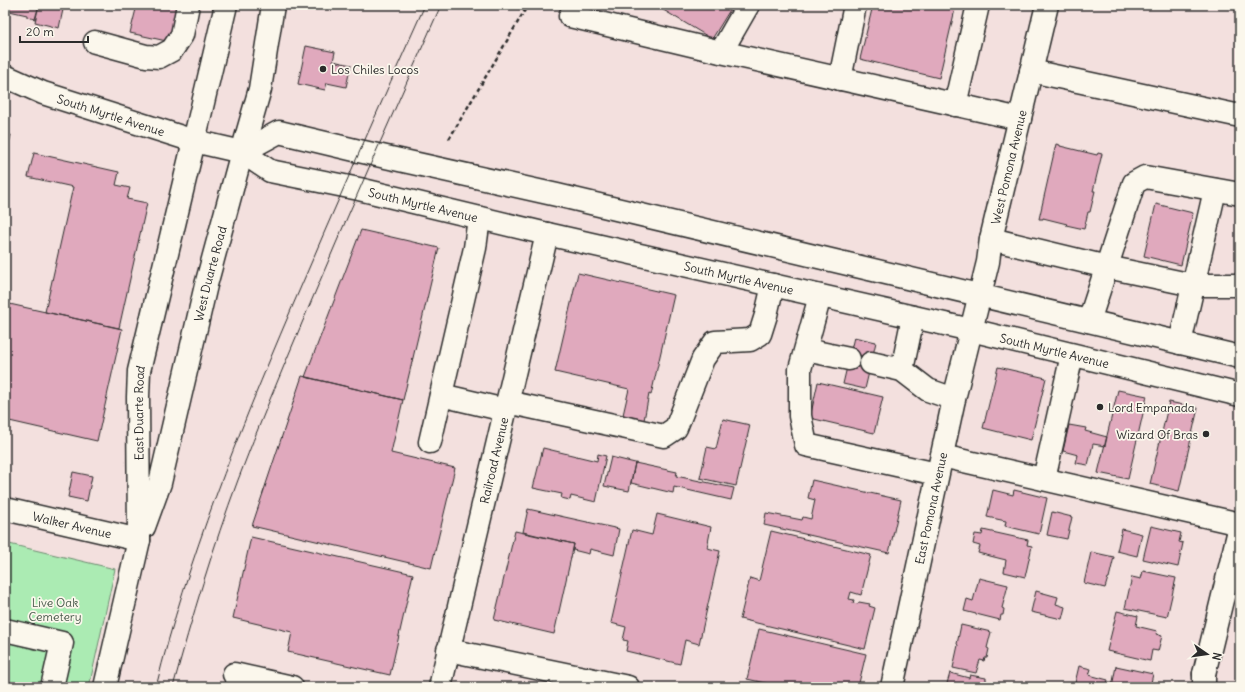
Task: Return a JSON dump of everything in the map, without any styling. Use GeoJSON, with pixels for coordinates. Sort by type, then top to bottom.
{"type":"FeatureCollection","features":[{"type":"Feature","properties":{"kind":"main road"},"geometry":{"type":"LineString","coordinates":[[96,42],[146,56],[159,57],[172,50],[182,35],[188,5]]}},
{"type":"Feature","properties":{"kind":"main road"},"geometry":{"type":"LineString","coordinates":[[194,141],[226,5]]}},
{"type":"Feature","properties":{"kind":"main road","name":"West Duarte Road"},"geometry":{"type":"LineString","coordinates":[[139,540],[160,483],[206,286],[260,89],[273,5]]}},
{"type":"Feature","properties":{"kind":"main road"},"geometry":{"type":"LineString","coordinates":[[576,5],[570,16],[1020,120]]}},
{"type":"Feature","properties":{"kind":"main road"},"geometry":{"type":"LineString","coordinates":[[721,52],[748,5]]}},
{"type":"Feature","properties":{"kind":"main road"},"geometry":{"type":"LineString","coordinates":[[840,79],[855,5]]}},
{"type":"Feature","properties":{"kind":"main road"},"geometry":{"type":"LineString","coordinates":[[955,105],[978,5]]}},
{"type":"Feature","properties":{"kind":"main road","name":"West Pomona Avenue"},"geometry":{"type":"LineString","coordinates":[[971,330],[988,262],[991,239],[1047,5]]}},
{"type":"Feature","properties":{"kind":"main road"},"geometry":{"type":"LineString","coordinates":[[1031,71],[1240,116]]}},
{"type":"Feature","properties":{"kind":"main road","name":"South Myrtle Avenue"},"geometry":{"type":"LineString","coordinates":[[5,76],[43,93],[194,141],[242,152],[270,172],[359,189],[547,234],[971,330],[1240,395]]}},
{"type":"Feature","properties":{"kind":"main road"},"geometry":{"type":"LineString","coordinates":[[242,152],[279,132],[557,195],[1240,357]]}},
{"type":"Feature","properties":{"kind":"main road","name":"East Duarte Road"},"geometry":{"type":"LineString","coordinates":[[105,687],[139,540],[139,371],[194,141]]}},
{"type":"Feature","properties":{"kind":"main road"},"geometry":{"type":"LineString","coordinates":[[1089,321],[1134,183],[1145,177],[1240,194]]}},
{"type":"Feature","properties":{"kind":"main road"},"geometry":{"type":"LineString","coordinates":[[1180,343],[1215,190]]}},
{"type":"Feature","properties":{"kind":"main road"},"geometry":{"type":"LineString","coordinates":[[430,442],[475,248],[479,218]]}},
{"type":"Feature","properties":{"kind":"main road","name":"Railroad Avenue"},"geometry":{"type":"LineString","coordinates":[[440,687],[547,234]]}},
{"type":"Feature","properties":{"kind":"main road"},"geometry":{"type":"LineString","coordinates":[[991,239],[1107,267],[1193,285],[1240,285]]}},
{"type":"Feature","properties":{"kind":"main road"},"geometry":{"type":"LineString","coordinates":[[441,395],[664,436],[676,428],[703,358],[715,342],[750,340],[760,334],[773,285]]}},
{"type":"Feature","properties":{"kind":"main road"},"geometry":{"type":"LineString","coordinates":[[820,296],[800,369],[800,416],[806,445],[1044,480],[1240,525],[1203,683]]}},
{"type":"Feature","properties":{"kind":"main road"},"geometry":{"type":"LineString","coordinates":[[902,370],[913,317]]}},
{"type":"Feature","properties":{"kind":"main road","name":"East Pomona Avenue"},"geometry":{"type":"LineString","coordinates":[[892,687],[954,399],[971,330]]}},
{"type":"Feature","properties":{"kind":"main road"},"geometry":{"type":"LineString","coordinates":[[806,350],[849,359]]}},
{"type":"Feature","properties":{"kind":"main road"},"geometry":{"type":"LineString","coordinates":[[1044,480],[1072,355]]}},
{"type":"Feature","properties":{"kind":"main road"},"geometry":{"type":"LineString","coordinates":[[871,363],[902,370],[928,390],[954,399]]}},
{"type":"Feature","properties":{"kind":"main road","name":"Walker Avenue"},"geometry":{"type":"LineString","coordinates":[[5,509],[139,540]]}},
{"type":"Feature","properties":{"kind":"main road"},"geometry":{"type":"LineString","coordinates":[[5,630],[62,643],[52,687]]}},
{"type":"Feature","properties":{"kind":"main road"},"geometry":{"type":"LineString","coordinates":[[448,650],[628,687]]}},
{"type":"Feature","properties":{"kind":"main road"},"geometry":{"type":"LineString","coordinates":[[234,674],[292,687]]}},
{"type":"Feature","properties":{"kind":"path"},"geometry":{"type":"LineString","coordinates":[[449,139],[528,5]]}},
{"type":"Feature","properties":{"kind":"green space","name":"Live Oak Cemetery"},"geometry":{"type":"Polygon","coordinates":[[[5,543],[115,569],[89,687],[5,687],[5,543]]]}},
{"type":"Feature","properties":{"kind":"building"},"geometry":{"type":"Polygon","coordinates":[[[5,5],[39,5],[35,19],[27,17],[27,15],[5,10],[5,5]]]}},
{"type":"Feature","properties":{"kind":"building"},"geometry":{"type":"Polygon","coordinates":[[[39,5],[64,5],[59,28],[35,22],[39,5]]]}},
{"type":"Feature","properties":{"kind":"building"},"geometry":{"type":"Polygon","coordinates":[[[137,5],[182,5],[171,42],[130,33],[137,5]]]}},
{"type":"Feature","properties":{"kind":"building"},"geometry":{"type":"Polygon","coordinates":[[[655,5],[733,5],[712,39],[655,5]]]}},
{"type":"Feature","properties":{"kind":"building"},"geometry":{"type":"Polygon","coordinates":[[[873,5],[956,5],[939,78],[860,59],[873,5]]]}},
{"type":"Feature","properties":{"kind":"building"},"geometry":{"type":"Polygon","coordinates":[[[306,46],[335,52],[333,61],[351,65],[346,87],[327,83],[325,90],[298,84],[306,46]]]}},
{"type":"Feature","properties":{"kind":"building"},"geometry":{"type":"Polygon","coordinates":[[[5,134],[11,135],[5,160],[5,134]]]}},
{"type":"Feature","properties":{"kind":"building"},"geometry":{"type":"Polygon","coordinates":[[[1056,144],[1097,155],[1098,153],[1102,154],[1093,191],[1095,191],[1090,212],[1088,212],[1084,229],[1043,218],[1039,219],[1056,144]]]}},
{"type":"Feature","properties":{"kind":"building"},"geometry":{"type":"Polygon","coordinates":[[[34,153],[119,172],[116,185],[130,188],[127,199],[147,203],[119,328],[45,312],[73,187],[28,177],[34,153]]]}},
{"type":"Feature","properties":{"kind":"building"},"geometry":{"type":"Polygon","coordinates":[[[1156,204],[1193,213],[1181,265],[1144,256],[1156,204]]]}},
{"type":"Feature","properties":{"kind":"building"},"geometry":{"type":"Polygon","coordinates":[[[361,230],[439,248],[403,400],[305,377],[361,230]]]}},
{"type":"Feature","properties":{"kind":"building"},"geometry":{"type":"Polygon","coordinates":[[[578,273],[674,295],[651,395],[649,394],[644,420],[623,415],[629,389],[555,372],[578,273]]]}},
{"type":"Feature","properties":{"kind":"building"},"geometry":{"type":"Polygon","coordinates":[[[5,303],[122,329],[97,441],[5,420],[5,303]]]}},
{"type":"Feature","properties":{"kind":"building"},"geometry":{"type":"Polygon","coordinates":[[[854,337],[876,342],[865,389],[843,384],[854,337]]]}},
{"type":"Feature","properties":{"kind":"building"},"geometry":{"type":"Polygon","coordinates":[[[998,367],[1046,378],[1031,440],[983,428],[998,367]]]}},
{"type":"Feature","properties":{"kind":"building"},"geometry":{"type":"Polygon","coordinates":[[[302,376],[403,400],[391,453],[455,468],[431,568],[252,526],[302,376]]]}},
{"type":"Feature","properties":{"kind":"building"},"geometry":{"type":"Polygon","coordinates":[[[818,382],[883,397],[874,433],[810,418],[818,382]]]}},
{"type":"Feature","properties":{"kind":"building"},"geometry":{"type":"Polygon","coordinates":[[[1118,390],[1147,396],[1128,479],[1098,473],[1118,390]]]}},
{"type":"Feature","properties":{"kind":"building"},"geometry":{"type":"Polygon","coordinates":[[[1169,402],[1198,408],[1179,491],[1150,484],[1169,402]]]}},
{"type":"Feature","properties":{"kind":"building"},"geometry":{"type":"Polygon","coordinates":[[[723,419],[750,425],[736,486],[700,478],[707,447],[716,449],[723,419]]]}},
{"type":"Feature","properties":{"kind":"building"},"geometry":{"type":"Polygon","coordinates":[[[1069,425],[1086,428],[1085,431],[1107,437],[1105,446],[1093,444],[1088,465],[1076,463],[1078,455],[1063,451],[1069,425]]]}},
{"type":"Feature","properties":{"kind":"building"},"geometry":{"type":"Polygon","coordinates":[[[543,448],[597,461],[598,454],[606,456],[596,502],[571,496],[570,500],[561,498],[562,494],[533,488],[543,448]]]}},
{"type":"Feature","properties":{"kind":"building"},"geometry":{"type":"Polygon","coordinates":[[[611,457],[635,463],[629,491],[604,486],[611,457]]]}},
{"type":"Feature","properties":{"kind":"building"},"geometry":{"type":"Polygon","coordinates":[[[635,463],[677,472],[676,476],[734,488],[731,500],[674,487],[673,493],[631,483],[635,463]]]}},
{"type":"Feature","properties":{"kind":"building"},"geometry":{"type":"Polygon","coordinates":[[[73,472],[92,476],[87,501],[68,497],[73,472]]]}},
{"type":"Feature","properties":{"kind":"building"},"geometry":{"type":"Polygon","coordinates":[[[812,480],[901,500],[889,553],[764,525],[766,513],[802,520],[803,517],[811,519],[815,500],[808,498],[812,480]]]}},
{"type":"Feature","properties":{"kind":"building"},"geometry":{"type":"Polygon","coordinates":[[[993,490],[1013,495],[1014,490],[1047,498],[1039,534],[1005,526],[1006,521],[987,517],[993,490]]]}},
{"type":"Feature","properties":{"kind":"building"},"geometry":{"type":"Polygon","coordinates":[[[528,509],[619,529],[614,555],[590,549],[589,554],[573,550],[574,544],[523,532],[528,509]]]}},
{"type":"Feature","properties":{"kind":"building"},"geometry":{"type":"Polygon","coordinates":[[[1052,512],[1072,517],[1067,539],[1047,535],[1052,512]]]}},
{"type":"Feature","properties":{"kind":"building"},"geometry":{"type":"Polygon","coordinates":[[[657,514],[711,527],[707,548],[720,551],[699,644],[685,640],[680,664],[626,651],[628,641],[623,640],[626,627],[611,623],[632,530],[652,535],[657,514]]]}},
{"type":"Feature","properties":{"kind":"building"},"geometry":{"type":"Polygon","coordinates":[[[1151,526],[1181,533],[1179,542],[1183,543],[1178,567],[1143,559],[1151,526]]]}},
{"type":"Feature","properties":{"kind":"building"},"geometry":{"type":"Polygon","coordinates":[[[1122,529],[1142,534],[1137,556],[1117,551],[1122,529]]]}},
{"type":"Feature","properties":{"kind":"building"},"geometry":{"type":"Polygon","coordinates":[[[983,530],[1028,540],[1027,545],[1032,546],[1025,577],[1004,572],[1006,560],[978,553],[980,546],[973,544],[975,534],[982,535],[983,530]]]}},
{"type":"Feature","properties":{"kind":"building"},"geometry":{"type":"Polygon","coordinates":[[[515,531],[574,544],[554,634],[494,620],[515,531]]]}},
{"type":"Feature","properties":{"kind":"building"},"geometry":{"type":"Polygon","coordinates":[[[771,531],[871,555],[861,595],[851,592],[849,599],[854,600],[853,603],[858,604],[859,602],[870,604],[869,606],[875,608],[865,649],[740,619],[750,578],[759,581],[771,531]]]}},
{"type":"Feature","properties":{"kind":"building"},"geometry":{"type":"Polygon","coordinates":[[[251,537],[413,574],[390,675],[288,652],[292,632],[233,618],[251,537]]]}},
{"type":"Feature","properties":{"kind":"building"},"geometry":{"type":"Polygon","coordinates":[[[1091,552],[1114,557],[1105,588],[1084,583],[1091,552]]]}},
{"type":"Feature","properties":{"kind":"building"},"geometry":{"type":"Polygon","coordinates":[[[1143,571],[1176,578],[1167,617],[1125,608],[1132,577],[1141,579],[1143,571]]]}},
{"type":"Feature","properties":{"kind":"building"},"geometry":{"type":"Polygon","coordinates":[[[979,578],[1008,585],[1002,608],[1004,609],[1003,615],[1001,615],[1000,620],[964,611],[967,599],[973,601],[979,578]]]}},
{"type":"Feature","properties":{"kind":"building"},"geometry":{"type":"Polygon","coordinates":[[[1036,591],[1058,597],[1056,604],[1065,607],[1062,619],[1031,612],[1036,591]]]}},
{"type":"Feature","properties":{"kind":"building"},"geometry":{"type":"Polygon","coordinates":[[[1117,611],[1138,616],[1136,626],[1157,631],[1156,634],[1162,636],[1158,651],[1152,650],[1150,661],[1107,651],[1117,611]]]}},
{"type":"Feature","properties":{"kind":"building"},"geometry":{"type":"Polygon","coordinates":[[[961,625],[991,632],[987,648],[989,649],[987,658],[985,658],[984,661],[980,660],[976,673],[953,668],[961,625]]]}},
{"type":"Feature","properties":{"kind":"building"},"geometry":{"type":"Polygon","coordinates":[[[759,629],[866,654],[858,687],[783,687],[747,679],[759,629]]]}},
{"type":"Feature","properties":{"kind":"building"},"geometry":{"type":"Polygon","coordinates":[[[1079,666],[1091,669],[1089,675],[1108,680],[1106,687],[1085,687],[1085,685],[1075,683],[1079,666]]]}},
{"type":"Feature","properties":{"kind":"building"},"geometry":{"type":"Polygon","coordinates":[[[1116,666],[1153,674],[1150,687],[1112,687],[1116,666]]]}},
{"type":"Feature","properties":{"kind":"building"},"geometry":{"type":"Polygon","coordinates":[[[950,673],[969,678],[970,675],[986,678],[986,681],[1010,687],[946,687],[950,673]]]}},
{"type":"Feature","properties":{"kind":"tram line"},"geometry":{"type":"LineString","coordinates":[[156,687],[183,591],[233,450],[307,273],[425,5]]}},
{"type":"Feature","properties":{"kind":"tram line"},"geometry":{"type":"LineString","coordinates":[[173,687],[211,556],[253,440],[336,243],[441,5]]}},
{"type":"Feature","properties":{"kind":"place","name":"Los Chiles Locos"},"geometry":{"type":"Point","coordinates":[323,69]}},
{"type":"Feature","properties":{"kind":"place","name":"Lord Empanada"},"geometry":{"type":"Point","coordinates":[1100,407]}},
{"type":"Feature","properties":{"kind":"place","name":"Wizard Of Bras"},"geometry":{"type":"Point","coordinates":[1206,434]}}]}
